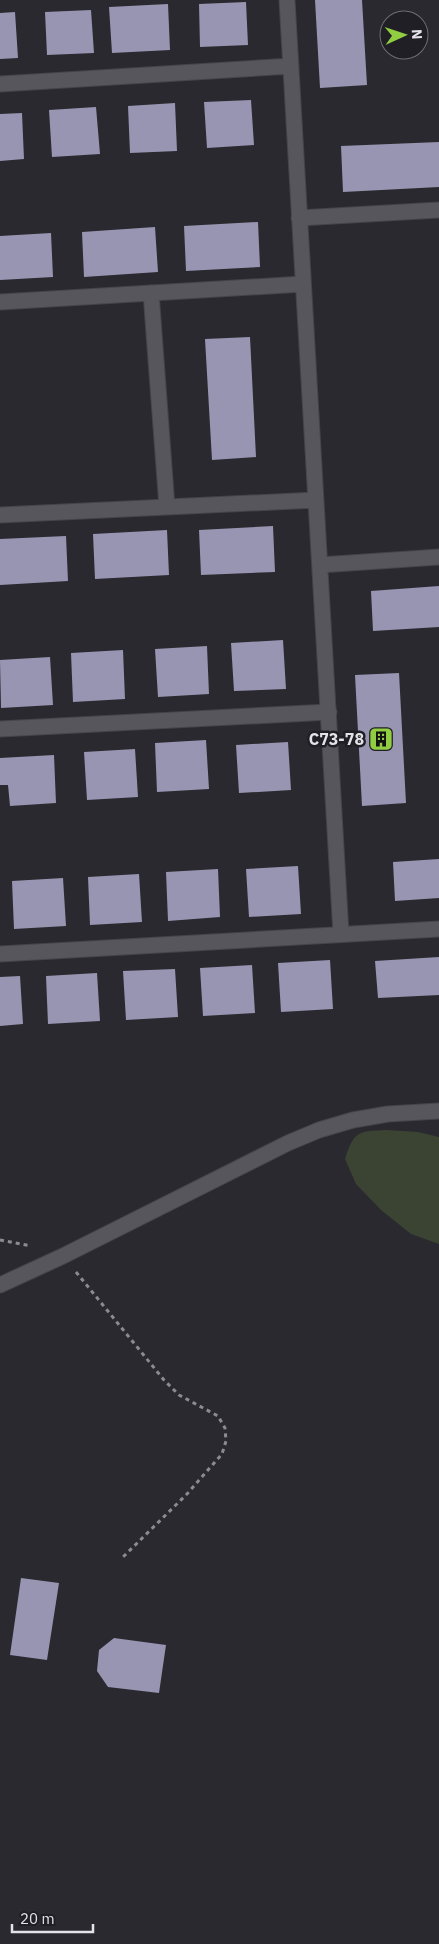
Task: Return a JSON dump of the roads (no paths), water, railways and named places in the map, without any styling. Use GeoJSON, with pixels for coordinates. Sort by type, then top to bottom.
{"type":"FeatureCollection","features":[{"type":"Feature","properties":{"kind":"street"},"geometry":{"type":"LineString","coordinates":[[287,0],[341,934]]}},
{"type":"Feature","properties":{"kind":"street"},"geometry":{"type":"LineString","coordinates":[[0,84],[291,66]]}},
{"type":"Feature","properties":{"kind":"street"},"geometry":{"type":"LineString","coordinates":[[300,218],[439,210]]}},
{"type":"Feature","properties":{"kind":"street"},"geometry":{"type":"LineString","coordinates":[[0,302],[303,284]]}},
{"type":"Feature","properties":{"kind":"street"},"geometry":{"type":"LineString","coordinates":[[151,293],[167,507]]}},
{"type":"Feature","properties":{"kind":"street"},"geometry":{"type":"LineString","coordinates":[[0,515],[316,500]]}},
{"type":"Feature","properties":{"kind":"street"},"geometry":{"type":"LineString","coordinates":[[320,565],[439,557]]}},
{"type":"Feature","properties":{"kind":"street"},"geometry":{"type":"LineString","coordinates":[[0,729],[328,712]]}},
{"type":"Feature","properties":{"kind":"street"},"geometry":{"type":"LineString","coordinates":[[0,954],[439,929]]}},
{"type":"Feature","properties":{"kind":"street"},"geometry":{"type":"LineString","coordinates":[[0,1285],[63,1256],[288,1143],[319,1130],[368,1116],[439,1112]]}},
{"type":"Feature","properties":{"kind":"place","name":"C73-78"},"geometry":{"type":"Point","coordinates":[381,739]}}]}
